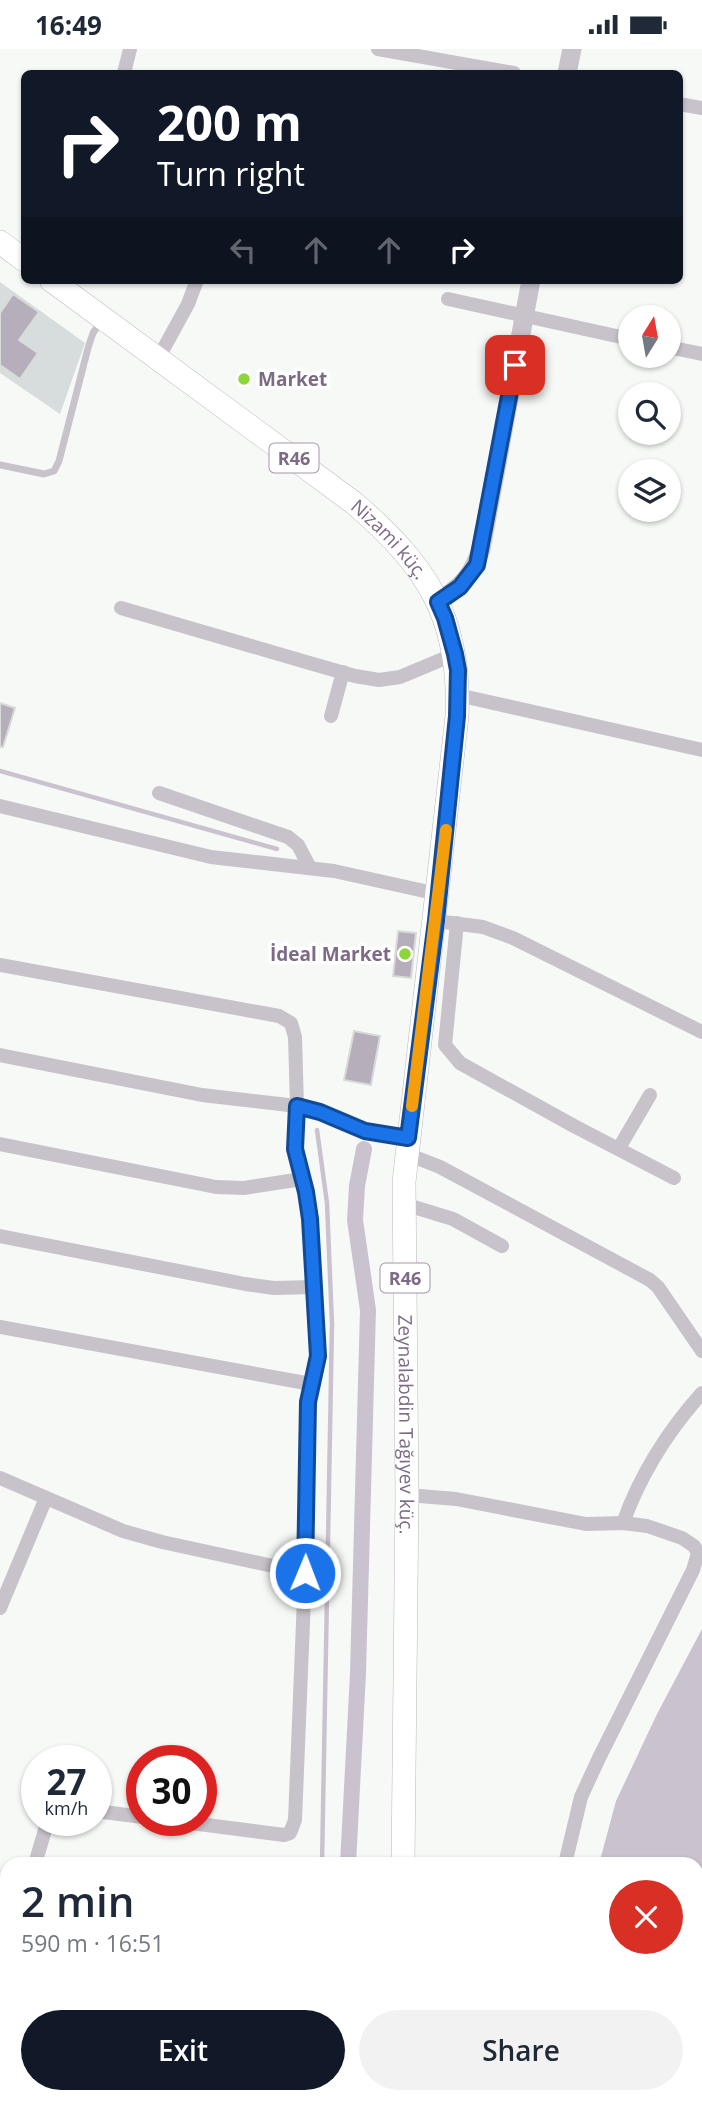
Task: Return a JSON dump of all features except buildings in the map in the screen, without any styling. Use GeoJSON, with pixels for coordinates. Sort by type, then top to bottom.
{"type":"FeatureCollection","features":[{"type":"Feature","properties":{"kind":"main road"},"geometry":{"type":"LineString","coordinates":[[0,242],[21,258]]}},
{"type":"Feature","properties":{"kind":"main road","name":"Nizami küç."},"geometry":{"type":"LineString","coordinates":[[60,284],[354,503],[378,524],[415,566],[438,602],[455,654],[458,695]]}},
{"type":"Feature","properties":{"kind":"main road","name":"Zeynalabdin Tağıyev küç."},"geometry":{"type":"LineString","coordinates":[[403,1857],[407,1495],[404,1204],[408,1146],[447,922],[438,894],[458,695]]}},
{"type":"Feature","properties":{"kind":"street"},"geometry":{"type":"LineString","coordinates":[[125,70],[130,49]]}},
{"type":"Feature","properties":{"kind":"street"},"geometry":{"type":"LineString","coordinates":[[378,49],[497,70]]}},
{"type":"Feature","properties":{"kind":"street"},"geometry":{"type":"LineString","coordinates":[[568,70],[572,49]]}},
{"type":"Feature","properties":{"kind":"street"},"geometry":{"type":"LineString","coordinates":[[683,105],[702,108]]}},
{"type":"Feature","properties":{"kind":"street"},"geometry":{"type":"LineString","coordinates":[[159,358],[188,304],[196,284]]}},
{"type":"Feature","properties":{"kind":"street"},"geometry":{"type":"LineString","coordinates":[[438,602],[460,587],[469,577],[479,557],[530,284]]}},
{"type":"Feature","properties":{"kind":"street"},"geometry":{"type":"LineString","coordinates":[[447,299],[618,336]]}},
{"type":"Feature","properties":{"kind":"street"},"geometry":{"type":"LineString","coordinates":[[681,350],[702,354]]}},
{"type":"Feature","properties":{"kind":"street"},"geometry":{"type":"LineString","coordinates":[[121,608],[379,680],[400,677],[455,654]]}},
{"type":"Feature","properties":{"kind":"street"},"geometry":{"type":"LineString","coordinates":[[331,716],[343,672]]}},
{"type":"Feature","properties":{"kind":"street"},"geometry":{"type":"LineString","coordinates":[[458,695],[702,750]]}},
{"type":"Feature","properties":{"kind":"street"},"geometry":{"type":"LineString","coordinates":[[159,793],[288,837],[298,845],[310,868]]}},
{"type":"Feature","properties":{"kind":"street"},"geometry":{"type":"LineString","coordinates":[[0,806],[200,855],[334,871],[438,894]]}},
{"type":"Feature","properties":{"kind":"street"},"geometry":{"type":"LineString","coordinates":[[674,1178],[483,1076],[460,1063],[449,1053],[445,1045],[447,922],[483,927],[513,938],[702,1032]]}},
{"type":"Feature","properties":{"kind":"street"},"geometry":{"type":"LineString","coordinates":[[0,965],[279,1016],[291,1023],[295,1037],[295,1149],[310,1219],[318,1365],[308,1402],[305,1573],[293,1829],[284,1835],[217,1826]]}},
{"type":"Feature","properties":{"kind":"street"},"geometry":{"type":"LineString","coordinates":[[0,1055],[202,1095],[297,1106],[320,1112],[408,1146],[440,1167],[650,1280],[658,1287],[702,1351]]}},
{"type":"Feature","properties":{"kind":"street"},"geometry":{"type":"LineString","coordinates":[[619,1148],[650,1095]]}},
{"type":"Feature","properties":{"kind":"street"},"geometry":{"type":"LineString","coordinates":[[0,1144],[216,1187],[244,1188],[302,1179]]}},
{"type":"Feature","properties":{"kind":"street"},"geometry":{"type":"LineString","coordinates":[[404,1204],[453,1219],[502,1246]]}},
{"type":"Feature","properties":{"kind":"street"},"geometry":{"type":"LineString","coordinates":[[0,1236],[245,1284],[274,1288],[314,1287]]}},
{"type":"Feature","properties":{"kind":"street"},"geometry":{"type":"LineString","coordinates":[[0,1327],[311,1384]]}},
{"type":"Feature","properties":{"kind":"street"},"geometry":{"type":"LineString","coordinates":[[623,1523],[635,1491],[652,1459],[677,1422],[702,1393]]}},
{"type":"Feature","properties":{"kind":"street"},"geometry":{"type":"LineString","coordinates":[[0,1478],[123,1531],[305,1573]]}},
{"type":"Feature","properties":{"kind":"street"},"geometry":{"type":"LineString","coordinates":[[407,1495],[456,1499],[586,1524],[623,1523],[647,1526],[682,1538],[694,1546],[698,1553],[585,1787],[567,1857]]}},
{"type":"Feature","properties":{"kind":"street"},"geometry":{"type":"LineString","coordinates":[[0,1608],[46,1498]]}},
{"type":"Feature","properties":{"kind":"street"},"geometry":{"type":"LineString","coordinates":[[37,1857],[43,1836]]}},
{"type":"Feature","properties":{"kind":"lane"},"geometry":{"type":"LineString","coordinates":[[0,465],[44,474],[54,471],[59,461],[88,348],[103,317]]}},
{"type":"Feature","properties":{"kind":"shaded area"},"geometry":{"type":"Polygon","coordinates":[[[0,282],[85,343],[60,414],[0,373],[0,282]]]}},
{"type":"Feature","properties":{"kind":"shaded area"},"geometry":{"type":"Polygon","coordinates":[[[702,1629],[702,1857],[601,1857],[616,1801],[657,1714],[702,1629]]]}},
{"type":"Feature","properties":{"kind":"waterway"},"geometry":{"type":"LineString","coordinates":[[0,771],[277,849]]}},
{"type":"Feature","properties":{"kind":"waterway"},"geometry":{"type":"LineString","coordinates":[[317,1130],[327,1203],[332,1324],[322,1857]]}},
{"type":"Feature","properties":{"kind":"waterway"},"geometry":{"type":"LineString","coordinates":[[348,1857],[358,1673],[368,1310],[355,1220],[357,1186],[364,1149]]}},
{"type":"Feature","properties":{"kind":"slow traffic"},"geometry":{"type":"LineString","coordinates":[[412,1106],[446,830]]}},
{"type":"Feature","properties":{"kind":"place","name":"Market"},"geometry":{"type":"Point","coordinates":[244,379]}},
{"type":"Feature","properties":{"kind":"place","name":"İdeal Market"},"geometry":{"type":"Point","coordinates":[405,954]}},
{"type":"Feature","properties":{"kind":"route"},"geometry":{"type":"LineString","coordinates":[[305,1573],[308,1402],[318,1356],[310,1219],[295,1149],[297,1106],[320,1112],[365,1131],[408,1138],[436,921],[457,716],[458,670],[451,636],[438,602],[460,587],[477,565],[515,365]]}}]}
